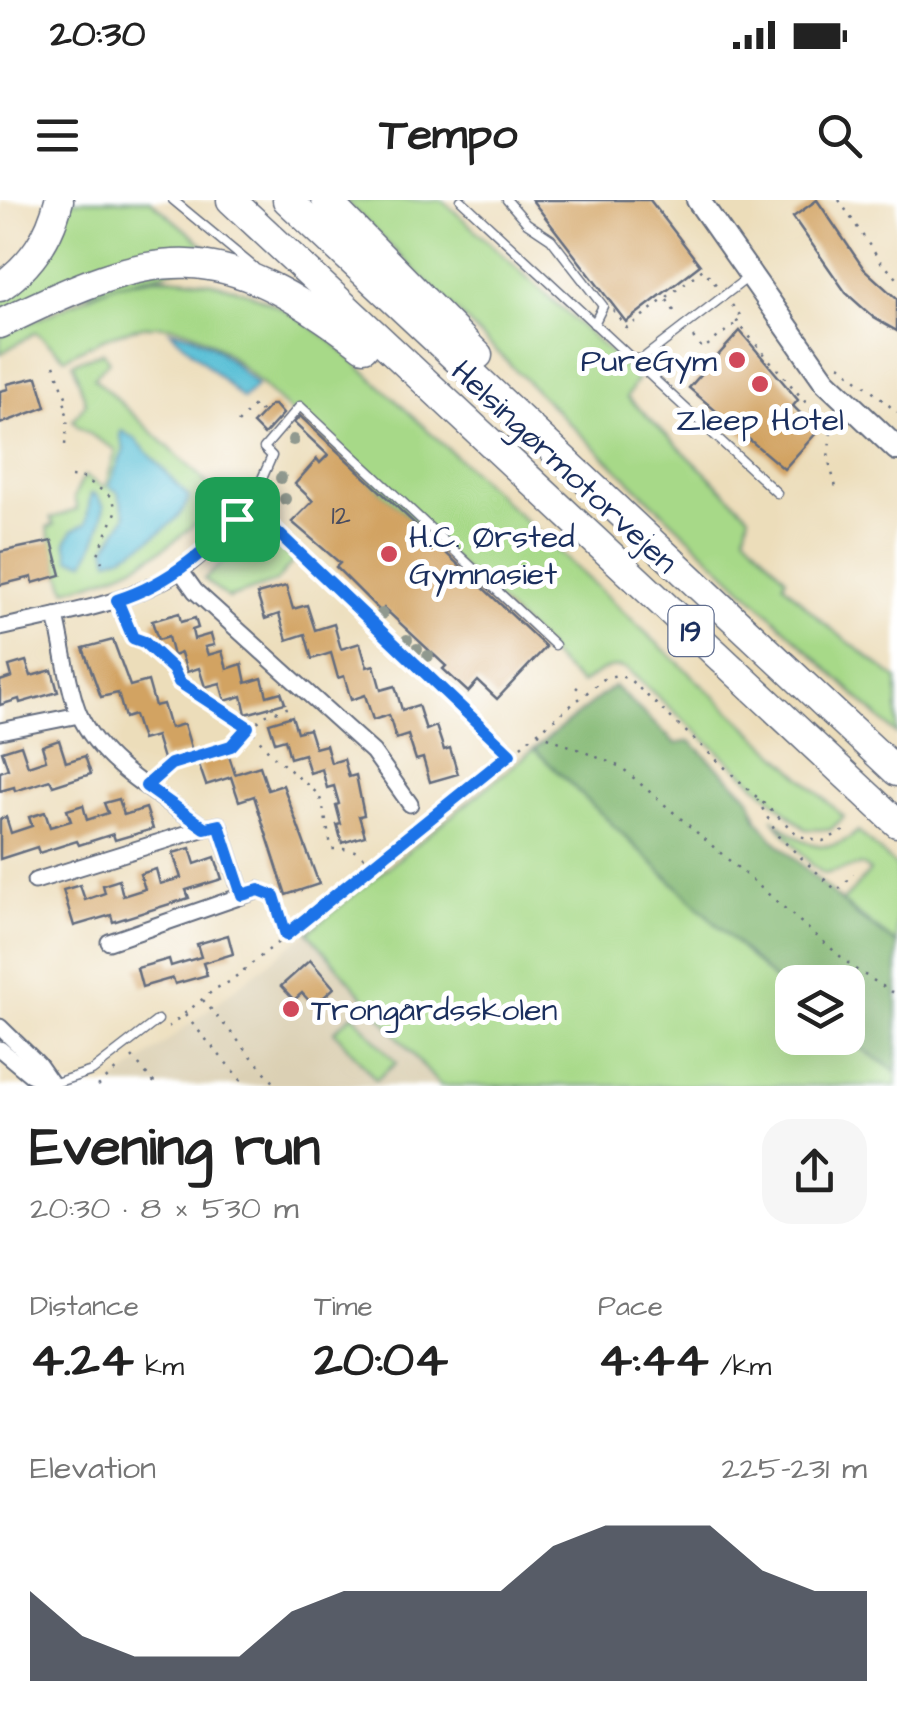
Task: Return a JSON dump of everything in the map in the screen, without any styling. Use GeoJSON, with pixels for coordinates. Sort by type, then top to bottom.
{"type":"FeatureCollection","features":[{"type":"Feature","properties":{"kind":"highway"},"geometry":{"type":"LineString","coordinates":[[0,287],[36,255],[54,222],[59,200]]}},
{"type":"Feature","properties":{"kind":"highway","name":"Helsingørmotorvejen"},"geometry":{"type":"LineString","coordinates":[[231,200],[897,824]]}},
{"type":"Feature","properties":{"kind":"highway","name":"Helsingørmotorvejen"},"geometry":{"type":"LineString","coordinates":[[288,200],[897,772]]}},
{"type":"Feature","properties":{"kind":"highway"},"geometry":{"type":"LineString","coordinates":[[326,200],[557,436],[608,501]]}},
{"type":"Feature","properties":{"kind":"highway"},"geometry":{"type":"LineString","coordinates":[[0,324],[68,290],[146,265],[184,262],[226,269],[278,287],[313,308],[485,439]]}},
{"type":"Feature","properties":{"kind":"street"},"geometry":{"type":"LineString","coordinates":[[698,200],[825,381],[897,449]]}},
{"type":"Feature","properties":{"kind":"street"},"geometry":{"type":"LineString","coordinates":[[0,628],[117,600],[180,570],[250,506]]}},
{"type":"Feature","properties":{"kind":"street"},"geometry":{"type":"LineString","coordinates":[[180,570],[196,591],[372,752],[410,804]]}},
{"type":"Feature","properties":{"kind":"street"},"geometry":{"type":"LineString","coordinates":[[56,616],[80,714],[111,760],[205,828]]}},
{"type":"Feature","properties":{"kind":"street"},"geometry":{"type":"LineString","coordinates":[[0,731],[80,714]]}},
{"type":"Feature","properties":{"kind":"street"},"geometry":{"type":"LineString","coordinates":[[35,880],[219,825],[242,895]]}},
{"type":"Feature","properties":{"kind":"street"},"geometry":{"type":"LineString","coordinates":[[109,942],[259,890]]}},
{"type":"Feature","properties":{"kind":"street"},"geometry":{"type":"LineString","coordinates":[[0,1027],[38,1064],[52,1085]]}},
{"type":"Feature","properties":{"kind":"street"},"geometry":{"type":"LineString","coordinates":[[0,1049],[30,1074],[52,1085]]}},
{"type":"Feature","properties":{"kind":"lane"},"geometry":{"type":"LineString","coordinates":[[172,200],[278,287]]}},
{"type":"Feature","properties":{"kind":"lane"},"geometry":{"type":"LineString","coordinates":[[461,200],[776,493]]}},
{"type":"Feature","properties":{"kind":"lane"},"geometry":{"type":"LineString","coordinates":[[474,212],[483,200]]}},
{"type":"Feature","properties":{"kind":"lane"},"geometry":{"type":"LineString","coordinates":[[506,200],[527,223],[551,239],[603,306],[594,324]]}},
{"type":"Feature","properties":{"kind":"lane"},"geometry":{"type":"LineString","coordinates":[[634,358],[642,358],[750,275]]}},
{"type":"Feature","properties":{"kind":"lane"},"geometry":{"type":"LineString","coordinates":[[250,506],[272,456],[264,448],[300,406],[556,645]]}},
{"type":"Feature","properties":{"kind":"lane"},"geometry":{"type":"LineString","coordinates":[[52,1085],[92,1071],[158,1020]]}},
{"type":"Feature","properties":{"kind":"path"},"geometry":{"type":"LineString","coordinates":[[840,200],[880,261],[897,278]]}},
{"type":"Feature","properties":{"kind":"path"},"geometry":{"type":"LineString","coordinates":[[603,306],[614,310],[627,328],[703,269],[742,318],[737,322],[831,432],[828,458],[838,492]]}},
{"type":"Feature","properties":{"kind":"path"},"geometry":{"type":"LineString","coordinates":[[839,364],[897,412]]}},
{"type":"Feature","properties":{"kind":"path"},"geometry":{"type":"LineString","coordinates":[[54,365],[68,402],[63,405],[68,416],[64,445]]}},
{"type":"Feature","properties":{"kind":"path"},"geometry":{"type":"LineString","coordinates":[[238,423],[254,405],[263,413]]}},
{"type":"Feature","properties":{"kind":"path"},"geometry":{"type":"LineString","coordinates":[[71,477],[84,478],[113,498],[116,512],[98,554],[102,562]]}},
{"type":"Feature","properties":{"kind":"path"},"geometry":{"type":"LineString","coordinates":[[250,506],[510,754]]}},
{"type":"Feature","properties":{"kind":"path"},"geometry":{"type":"LineString","coordinates":[[117,600],[133,638],[144,642],[173,669],[179,682],[248,727],[270,753],[318,794],[332,850],[350,847],[359,851],[370,867]]}},
{"type":"Feature","properties":{"kind":"path"},"geometry":{"type":"LineString","coordinates":[[166,1030],[605,678],[617,675],[629,679],[806,839],[824,841],[848,829]]}},
{"type":"Feature","properties":{"kind":"path"},"geometry":{"type":"LineString","coordinates":[[576,687],[584,694]]}},
{"type":"Feature","properties":{"kind":"path"},"geometry":{"type":"LineString","coordinates":[[146,786],[171,764],[231,746],[248,727],[281,709],[317,700]]}},
{"type":"Feature","properties":{"kind":"path"},"geometry":{"type":"LineString","coordinates":[[536,732],[621,767],[855,969],[897,995]]}},
{"type":"Feature","properties":{"kind":"path"},"geometry":{"type":"LineString","coordinates":[[757,798],[778,836],[836,891],[854,874]]}},
{"type":"Feature","properties":{"kind":"path"},"geometry":{"type":"LineString","coordinates":[[259,890],[274,896],[286,935]]}},
{"type":"Feature","properties":{"kind":"path"},"geometry":{"type":"LineString","coordinates":[[202,1000],[278,1086]]}},
{"type":"Feature","properties":{"kind":"path"},"geometry":{"type":"LineString","coordinates":[[184,1014],[246,1086]]}},
{"type":"Feature","properties":{"kind":"path"},"geometry":{"type":"LineString","coordinates":[[124,1047],[157,1086]]}},
{"type":"Feature","properties":{"kind":"path"},"geometry":{"type":"LineString","coordinates":[[98,1086],[121,1066]]}},
{"type":"Feature","properties":{"kind":"shaded area","name":"Trongårdsskolen"},"geometry":{"type":"Polygon","coordinates":[[[308,932],[440,1086],[110,1086],[308,932]]]}},
{"type":"Feature","properties":{"kind":"green space"},"geometry":{"type":"Polygon","coordinates":[[[68,200],[150,200],[219,258],[0,316],[0,294],[68,200]]]}},
{"type":"Feature","properties":{"kind":"green space"},"geometry":{"type":"Polygon","coordinates":[[[344,200],[442,200],[638,378],[627,397],[749,515],[745,534],[786,578],[783,583],[820,620],[897,679],[897,735],[566,420],[344,200]]]}},
{"type":"Feature","properties":{"kind":"green space"},"geometry":{"type":"Polygon","coordinates":[[[163,277],[211,283],[254,295],[333,342],[844,817],[830,830],[805,829],[627,669],[608,668],[581,684],[549,654],[546,646],[300,416],[214,344],[191,332],[166,326],[138,328],[105,338],[65,358],[36,332],[0,354],[0,336],[116,284],[163,277]]]}},
{"type":"Feature","properties":{"kind":"green space"},"geometry":{"type":"Polygon","coordinates":[[[103,352],[109,361],[94,378],[223,498],[187,531],[151,556],[112,575],[66,590],[47,528],[54,525],[51,518],[77,510],[74,497],[84,476],[105,487],[116,450],[73,420],[86,403],[73,363],[103,352]]]}},
{"type":"Feature","properties":{"kind":"green space"},"geometry":{"type":"Polygon","coordinates":[[[258,528],[294,560],[276,582],[228,598],[204,579],[258,528]]]}},
{"type":"Feature","properties":{"kind":"green space"},"geometry":{"type":"Polygon","coordinates":[[[614,686],[676,744],[690,741],[750,798],[757,819],[774,840],[855,914],[897,944],[897,1072],[865,1051],[865,965],[775,965],[775,981],[534,749],[614,686]]]}},
{"type":"Feature","properties":{"kind":"green space"},"geometry":{"type":"Polygon","coordinates":[[[534,749],[775,981],[775,1055],[865,1055],[865,1051],[897,1072],[897,1086],[440,1086],[308,932],[534,749]]]}},
{"type":"Feature","properties":{"kind":"green space"},"geometry":{"type":"Polygon","coordinates":[[[772,818],[802,840],[824,846],[835,845],[858,831],[897,867],[897,944],[842,902],[870,871],[862,865],[824,874],[772,818]]]}},
{"type":"Feature","properties":{"kind":"green space"},"geometry":{"type":"Polygon","coordinates":[[[353,1014],[396,1063],[376,1080],[334,1031],[353,1014]]]}},
{"type":"Feature","properties":{"kind":"water"},"geometry":{"type":"Polygon","coordinates":[[[170,331],[207,343],[257,385],[243,399],[170,331]]]}},
{"type":"Feature","properties":{"kind":"water"},"geometry":{"type":"Polygon","coordinates":[[[122,431],[136,440],[189,497],[178,516],[156,535],[109,560],[106,548],[126,516],[118,492],[109,486],[124,450],[122,431]]]}},
{"type":"Feature","properties":{"kind":"water"},"geometry":{"type":"Polygon","coordinates":[[[91,494],[104,506],[98,535],[85,562],[70,559],[66,542],[73,530],[86,524],[91,494]]]}},
{"type":"Feature","properties":{"kind":"building"},"geometry":{"type":"Polygon","coordinates":[[[532,200],[650,200],[700,265],[626,322],[532,200]]]}},
{"type":"Feature","properties":{"kind":"building"},"geometry":{"type":"Polygon","coordinates":[[[817,200],[864,269],[897,299],[897,331],[874,318],[846,293],[793,217],[817,200]]]}},
{"type":"Feature","properties":{"kind":"building"},"geometry":{"type":"Polygon","coordinates":[[[740,331],[798,400],[793,406],[818,431],[784,469],[689,388],[740,331]]]}},
{"type":"Feature","properties":{"kind":"building"},"geometry":{"type":"Polygon","coordinates":[[[37,377],[46,407],[0,424],[0,391],[8,389],[7,384],[37,377]]]}},
{"type":"Feature","properties":{"kind":"building"},"geometry":{"type":"Polygon","coordinates":[[[271,405],[283,414],[264,435],[253,424],[271,405]]]}},
{"type":"Feature","properties":{"kind":"building","name":"H.C. Ørsted Gymnasiet"},"geometry":{"type":"Polygon","coordinates":[[[300,416],[546,647],[497,699],[478,681],[468,692],[443,669],[446,666],[384,608],[381,612],[336,567],[340,563],[292,522],[313,501],[295,484],[317,459],[320,463],[328,455],[294,423],[300,416]]]}},
{"type":"Feature","properties":{"kind":"building"},"geometry":{"type":"Polygon","coordinates":[[[52,541],[61,575],[33,583],[32,577],[0,585],[0,552],[52,541]]]}},
{"type":"Feature","properties":{"kind":"building"},"geometry":{"type":"Polygon","coordinates":[[[286,586],[293,609],[307,605],[315,630],[334,624],[341,649],[360,643],[367,667],[374,665],[381,690],[395,686],[402,710],[418,705],[426,730],[436,726],[444,750],[450,748],[458,774],[430,782],[423,758],[416,760],[408,735],[396,739],[389,715],[373,720],[365,695],[351,700],[344,676],[338,678],[331,653],[312,659],[305,634],[287,640],[279,614],[265,619],[257,594],[286,586]]]}},
{"type":"Feature","properties":{"kind":"building"},"geometry":{"type":"Polygon","coordinates":[[[179,613],[181,622],[195,618],[198,628],[192,630],[194,639],[211,634],[214,645],[205,647],[208,655],[222,651],[227,669],[242,664],[246,683],[262,678],[267,696],[281,692],[285,703],[246,714],[242,696],[225,701],[220,683],[205,687],[199,668],[187,672],[181,653],[173,656],[168,637],[158,640],[152,621],[179,613]]]}},
{"type":"Feature","properties":{"kind":"building"},"geometry":{"type":"Polygon","coordinates":[[[113,640],[130,686],[148,681],[155,706],[163,704],[170,728],[184,724],[192,751],[163,759],[156,736],[142,740],[134,715],[125,718],[118,693],[101,697],[83,648],[113,640]]]}},
{"type":"Feature","properties":{"kind":"building"},"geometry":{"type":"Polygon","coordinates":[[[26,661],[31,676],[52,670],[58,692],[0,705],[0,681],[12,677],[9,666],[26,661]]]}},
{"type":"Feature","properties":{"kind":"building"},"geometry":{"type":"Polygon","coordinates":[[[292,716],[297,732],[309,729],[315,748],[326,745],[331,763],[344,759],[349,777],[356,775],[364,815],[359,816],[365,836],[342,843],[334,786],[327,788],[322,769],[310,773],[304,754],[290,758],[285,739],[275,742],[269,723],[292,716]]]}},
{"type":"Feature","properties":{"kind":"building"},"geometry":{"type":"Polygon","coordinates":[[[59,740],[66,762],[85,756],[91,774],[53,786],[50,780],[15,791],[14,787],[0,791],[0,772],[8,769],[2,751],[21,745],[28,766],[46,760],[42,746],[59,740]]]}},
{"type":"Feature","properties":{"kind":"building"},"geometry":{"type":"Polygon","coordinates":[[[227,750],[235,774],[260,766],[268,790],[283,785],[319,884],[286,895],[254,796],[239,801],[231,777],[206,785],[197,759],[227,750]]]}},
{"type":"Feature","properties":{"kind":"building"},"geometry":{"type":"Polygon","coordinates":[[[119,799],[124,815],[146,808],[153,829],[115,840],[113,834],[79,845],[77,841],[39,853],[37,847],[0,859],[0,819],[6,817],[11,833],[32,826],[29,817],[45,812],[50,827],[71,821],[67,810],[83,805],[87,820],[108,813],[104,803],[119,799]]]}},
{"type":"Feature","properties":{"kind":"building"},"geometry":{"type":"Polygon","coordinates":[[[190,848],[195,864],[215,857],[222,879],[186,890],[189,898],[113,922],[111,915],[74,926],[63,890],[80,885],[85,900],[105,893],[103,885],[119,880],[123,896],[145,889],[140,874],[156,869],[160,884],[181,878],[173,853],[190,848]]]}},
{"type":"Feature","properties":{"kind":"building"},"geometry":{"type":"Polygon","coordinates":[[[228,935],[233,954],[203,963],[207,975],[175,984],[173,978],[142,987],[137,968],[169,959],[171,966],[201,957],[197,944],[228,935]]]}},
{"type":"Feature","properties":{"kind":"building"},"geometry":{"type":"Polygon","coordinates":[[[310,960],[334,988],[314,1006],[302,993],[294,1000],[281,986],[310,960]]]}},
{"type":"Feature","properties":{"kind":"place","name":"PureGym"},"geometry":{"type":"Point","coordinates":[737,360]}},
{"type":"Feature","properties":{"kind":"place","name":"Zleep Hotel"},"geometry":{"type":"Point","coordinates":[760,384]}},
{"type":"Feature","properties":{"kind":"place","name":"H.C. Ørsted Gymnasiet"},"geometry":{"type":"Point","coordinates":[389,554]}},
{"type":"Feature","properties":{"kind":"place","name":"Trongårdsskolen"},"geometry":{"type":"Point","coordinates":[291,1009]}},
{"type":"Feature","properties":{"kind":"route"},"geometry":{"type":"LineString","coordinates":[[250,506],[510,754],[286,935],[274,896],[259,890],[242,895],[219,825],[205,828],[146,786],[171,764],[231,746],[248,727],[179,682],[173,669],[144,642],[133,638],[117,600],[180,570],[237,519],[250,506]]}}]}
